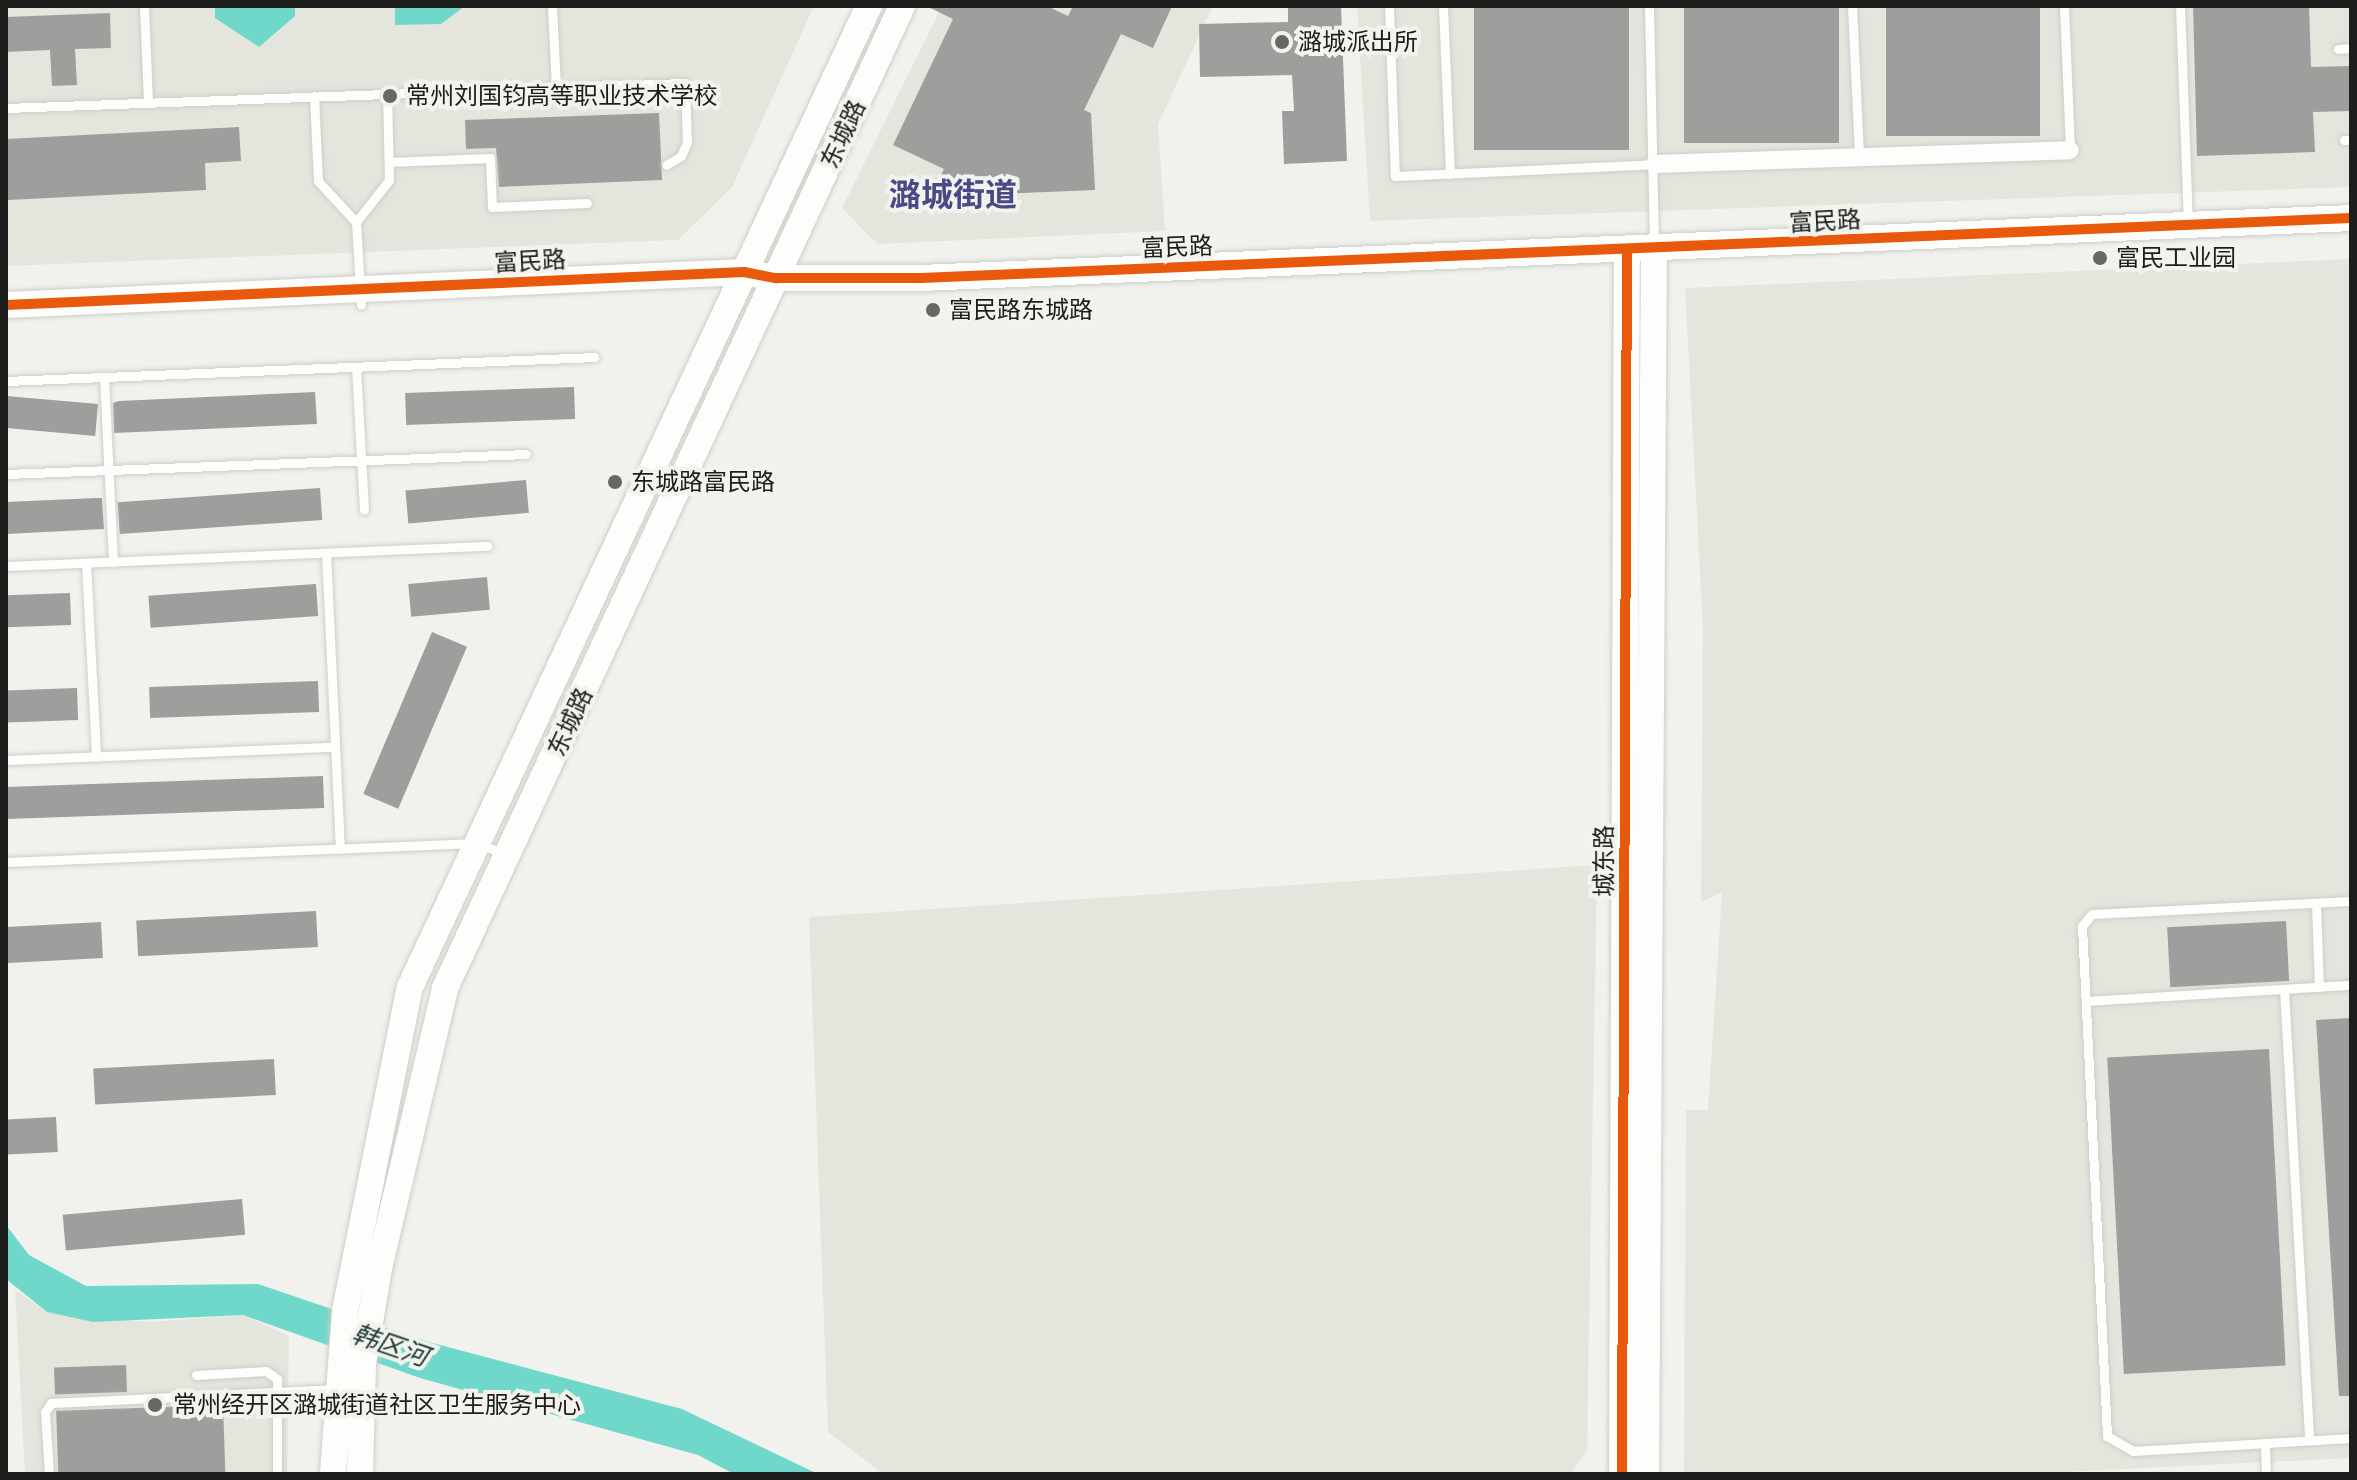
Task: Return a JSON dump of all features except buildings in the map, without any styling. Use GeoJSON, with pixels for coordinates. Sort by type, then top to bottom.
{"type":"FeatureCollection","features":[{"type":"Feature","properties":{"kind":"street","name":"东城路"},"geometry":{"type":"LineString","coordinates":[[360,1474],[345,1311],[410,987],[869,6]]}},
{"type":"Feature","properties":{"kind":"street","name":"东城路"},"geometry":{"type":"LineString","coordinates":[[333,1474],[337,1389],[370,1319],[445,988],[902,6]]}},
{"type":"Feature","properties":{"kind":"street"},"geometry":{"type":"LineString","coordinates":[[1655,164],[2070,150]]}},
{"type":"Feature","properties":{"kind":"street","name":"富民路"},"geometry":{"type":"LineString","coordinates":[[6,305],[361,297],[776,278],[1654,248],[2351,218]]}},
{"type":"Feature","properties":{"kind":"street","name":"城东路"},"geometry":{"type":"LineString","coordinates":[[1646,1474],[1654,248]]}},
{"type":"Feature","properties":{"kind":"street","name":"城东路"},"geometry":{"type":"LineString","coordinates":[[1622,1474],[1627,249]]}},
{"type":"Feature","properties":{"kind":"street","name":"富民路"},"geometry":{"type":"LineString","coordinates":[[6,321],[361,297]]}},
{"type":"Feature","properties":{"kind":"lane"},"geometry":{"type":"LineString","coordinates":[[144,6],[148,102]]}},
{"type":"Feature","properties":{"kind":"lane"},"geometry":{"type":"LineString","coordinates":[[552,6],[556,87]]}},
{"type":"Feature","properties":{"kind":"lane"},"geometry":{"type":"LineString","coordinates":[[1389,6],[1395,176],[1655,164]]}},
{"type":"Feature","properties":{"kind":"lane"},"geometry":{"type":"LineString","coordinates":[[1443,6],[1450,174]]}},
{"type":"Feature","properties":{"kind":"lane"},"geometry":{"type":"LineString","coordinates":[[1649,6],[1655,164],[1654,248]]}},
{"type":"Feature","properties":{"kind":"lane"},"geometry":{"type":"LineString","coordinates":[[1852,6],[1859,156]]}},
{"type":"Feature","properties":{"kind":"lane"},"geometry":{"type":"LineString","coordinates":[[2064,6],[2070,150]]}},
{"type":"Feature","properties":{"kind":"lane"},"geometry":{"type":"LineString","coordinates":[[2180,6],[2188,225]]}},
{"type":"Feature","properties":{"kind":"lane"},"geometry":{"type":"LineString","coordinates":[[2338,49],[2351,48]]}},
{"type":"Feature","properties":{"kind":"lane"},"geometry":{"type":"LineString","coordinates":[[6,108],[685,83],[687,142],[681,156],[666,165]]}},
{"type":"Feature","properties":{"kind":"lane"},"geometry":{"type":"LineString","coordinates":[[356,222],[389,180],[387,93]]}},
{"type":"Feature","properties":{"kind":"lane"},"geometry":{"type":"LineString","coordinates":[[314,96],[318,181],[356,222],[361,297]]}},
{"type":"Feature","properties":{"kind":"lane"},"geometry":{"type":"LineString","coordinates":[[389,162],[490,158],[492,207],[587,203]]}},
{"type":"Feature","properties":{"kind":"lane"},"geometry":{"type":"LineString","coordinates":[[6,381],[595,357]]}},
{"type":"Feature","properties":{"kind":"lane"},"geometry":{"type":"LineString","coordinates":[[356,367],[364,510]]}},
{"type":"Feature","properties":{"kind":"lane"},"geometry":{"type":"LineString","coordinates":[[104,377],[113,562]]}},
{"type":"Feature","properties":{"kind":"lane"},"geometry":{"type":"LineString","coordinates":[[6,474],[526,454]]}},
{"type":"Feature","properties":{"kind":"lane"},"geometry":{"type":"LineString","coordinates":[[6,566],[488,546]]}},
{"type":"Feature","properties":{"kind":"lane"},"geometry":{"type":"LineString","coordinates":[[326,553],[340,849]]}},
{"type":"Feature","properties":{"kind":"lane"},"geometry":{"type":"LineString","coordinates":[[86,563],[96,757]]}},
{"type":"Feature","properties":{"kind":"lane"},"geometry":{"type":"LineString","coordinates":[[6,760],[335,747]]}},
{"type":"Feature","properties":{"kind":"lane"},"geometry":{"type":"LineString","coordinates":[[6,862],[478,843],[507,856]]}},
{"type":"Feature","properties":{"kind":"lane"},"geometry":{"type":"LineString","coordinates":[[2351,901],[2092,914],[2082,926],[2107,1436],[2133,1451],[2265,1446],[2351,1438]]}},
{"type":"Feature","properties":{"kind":"lane"},"geometry":{"type":"LineString","coordinates":[[2316,903],[2319,987]]}},
{"type":"Feature","properties":{"kind":"lane"},"geometry":{"type":"LineString","coordinates":[[2086,1001],[2351,985]]}},
{"type":"Feature","properties":{"kind":"lane"},"geometry":{"type":"LineString","coordinates":[[2284,989],[2309,1440]]}},
{"type":"Feature","properties":{"kind":"lane"},"geometry":{"type":"LineString","coordinates":[[196,1375],[266,1371],[277,1379],[277,1474]]}},
{"type":"Feature","properties":{"kind":"lane"},"geometry":{"type":"LineString","coordinates":[[49,1474],[45,1412],[51,1403],[337,1389]]}},
{"type":"Feature","properties":{"kind":"lane"},"geometry":{"type":"LineString","coordinates":[[2265,1446],[2266,1474]]}},
{"type":"Feature","properties":{"kind":"shaded area","name":"常州刘国钧高等职业技术学校"},"geometry":{"type":"Polygon","coordinates":[[[6,6],[814,6],[732,187],[678,240],[6,266],[6,6]]]}},
{"type":"Feature","properties":{"kind":"shaded area"},"geometry":{"type":"Polygon","coordinates":[[[942,6],[1213,6],[1158,124],[1165,231],[877,244],[842,208],[942,6]]]}},
{"type":"Feature","properties":{"kind":"shaded area"},"geometry":{"type":"Polygon","coordinates":[[[1357,6],[2351,6],[2351,187],[1370,221],[1357,6]]]}},
{"type":"Feature","properties":{"kind":"shaded area"},"geometry":{"type":"Polygon","coordinates":[[[2351,259],[2351,1458],[2023,1474],[1684,1474],[1686,1110],[1708,1110],[1722,892],[1701,902],[1703,630],[1685,288],[2351,259]]]}},
{"type":"Feature","properties":{"kind":"shaded area"},"geometry":{"type":"Polygon","coordinates":[[[1597,865],[1587,1450],[1571,1474],[883,1474],[828,1432],[809,917],[1597,865]]]}},
{"type":"Feature","properties":{"kind":"shaded area","name":"常州经开区潞城街道社区卫生服务中心"},"geometry":{"type":"Polygon","coordinates":[[[15,1290],[47,1312],[149,1322],[243,1315],[289,1336],[287,1474],[25,1474],[15,1290]]]}},
{"type":"Feature","properties":{"kind":"water"},"geometry":{"type":"Polygon","coordinates":[[[215,6],[295,6],[295,16],[259,47],[215,18],[215,6]]]}},
{"type":"Feature","properties":{"kind":"water"},"geometry":{"type":"Polygon","coordinates":[[[395,6],[465,6],[441,24],[395,25],[395,6]]]}},
{"type":"Feature","properties":{"kind":"water","name":"韩区河"},"geometry":{"type":"Polygon","coordinates":[[[6,1225],[29,1255],[86,1286],[258,1284],[429,1342],[682,1409],[818,1474],[734,1474],[698,1455],[420,1378],[243,1315],[93,1322],[47,1312],[6,1279],[6,1225]]]}},
{"type":"Feature","properties":{"kind":"cycle path"},"geometry":{"type":"LineString","coordinates":[[6,305],[744,272],[776,278],[921,278],[2351,218]]}},
{"type":"Feature","properties":{"kind":"cycle path"},"geometry":{"type":"LineString","coordinates":[[1622,1474],[1627,249]]}},
{"type":"Feature","properties":{"kind":"place","name":"潞城派出所"},"geometry":{"type":"Point","coordinates":[1282,42]}},
{"type":"Feature","properties":{"kind":"place","name":"常州刘国钧高等职业技术学校"},"geometry":{"type":"Point","coordinates":[390,96]}},
{"type":"Feature","properties":{"kind":"place","name":"富民工业园"},"geometry":{"type":"Point","coordinates":[2100,258]}},
{"type":"Feature","properties":{"kind":"place","name":"富民路东城路"},"geometry":{"type":"Point","coordinates":[933,310]}},
{"type":"Feature","properties":{"kind":"place","name":"东城路富民路"},"geometry":{"type":"Point","coordinates":[615,482]}},
{"type":"Feature","properties":{"kind":"place","name":"常州经开区潞城街道社区卫生服务中心"},"geometry":{"type":"Point","coordinates":[155,1405]}},
{"type":"Feature","properties":{"kind":"district","name":"潞城街道"},"geometry":{"type":"Point","coordinates":[953,195]}}]}
